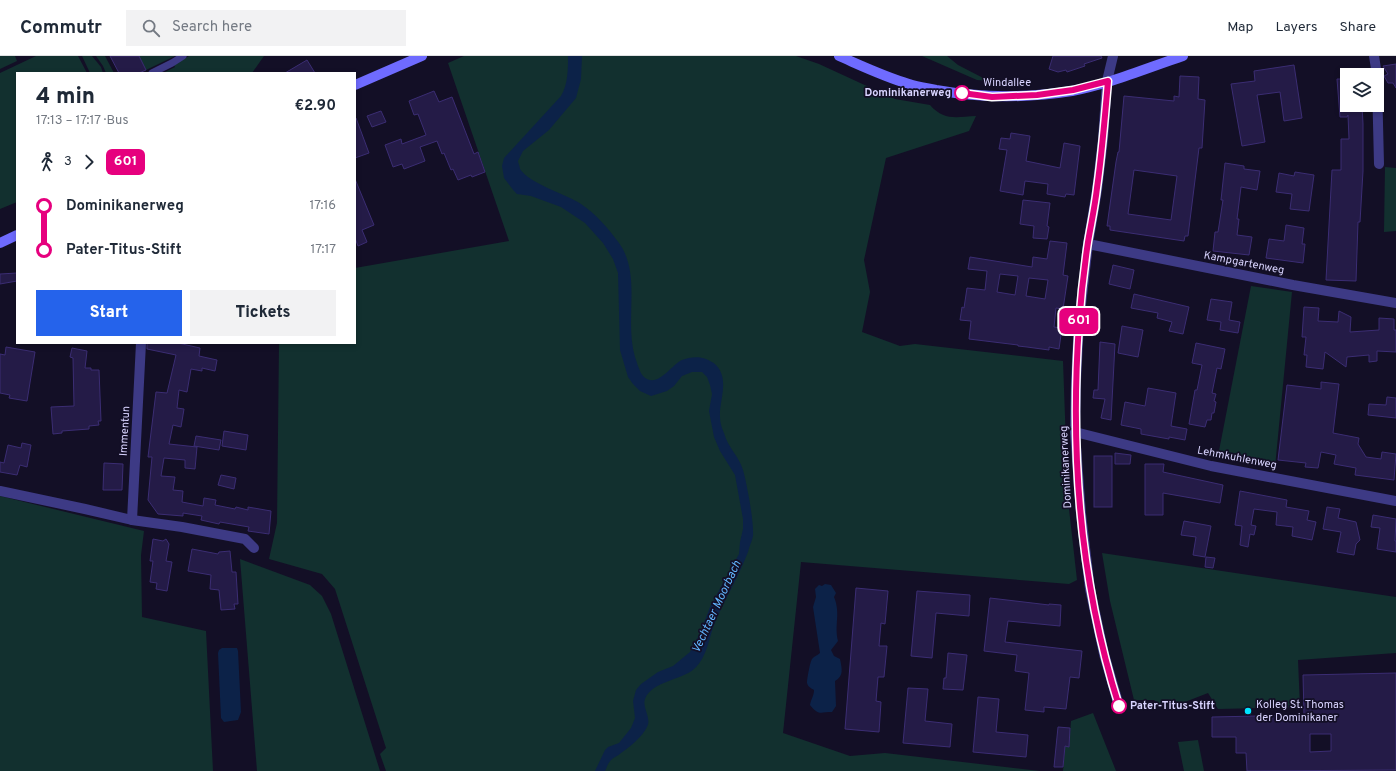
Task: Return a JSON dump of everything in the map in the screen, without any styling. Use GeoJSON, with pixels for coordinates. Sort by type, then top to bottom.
{"type":"FeatureCollection","features":[{"type":"Feature","properties":{"kind":"main road"},"geometry":{"type":"LineString","coordinates":[[356,85],[422,56]]}},
{"type":"Feature","properties":{"kind":"main road","name":"Windallee"},"geometry":{"type":"LineString","coordinates":[[839,56],[910,85],[947,92],[992,97],[1037,95],[1073,90],[1108,81],[1183,56]]}},
{"type":"Feature","properties":{"kind":"main road"},"geometry":{"type":"LineString","coordinates":[[0,243],[16,235]]}},
{"type":"Feature","properties":{"kind":"street","name":"Dominikanerweg"},"geometry":{"type":"LineString","coordinates":[[1114,56],[1108,81],[1097,190],[1088,244],[1079,322],[1075,432],[1080,514],[1090,589],[1104,654],[1119,706]]}},
{"type":"Feature","properties":{"kind":"street"},"geometry":{"type":"LineString","coordinates":[[1374,56],[1376,68]]}},
{"type":"Feature","properties":{"kind":"street"},"geometry":{"type":"LineString","coordinates":[[1377,112],[1378,164]]}},
{"type":"Feature","properties":{"kind":"street","name":"Kampgartenweg"},"geometry":{"type":"LineString","coordinates":[[1088,244],[1293,285],[1396,303]]}},
{"type":"Feature","properties":{"kind":"street","name":"Immentun"},"geometry":{"type":"LineString","coordinates":[[132,520],[141,344]]}},
{"type":"Feature","properties":{"kind":"street","name":"Lehmkuhlenweg"},"geometry":{"type":"LineString","coordinates":[[1075,432],[1211,466],[1396,501]]}},
{"type":"Feature","properties":{"kind":"street"},"geometry":{"type":"LineString","coordinates":[[0,492],[85,508],[132,520],[182,527],[246,539],[254,548]]}},
{"type":"Feature","properties":{"kind":"lane"},"geometry":{"type":"LineString","coordinates":[[154,72],[183,56]]}},
{"type":"Feature","properties":{"kind":"green space"},"geometry":{"type":"Polygon","coordinates":[[[0,56],[15,56],[17,61],[0,69],[0,56]]]}},
{"type":"Feature","properties":{"kind":"green space"},"geometry":{"type":"Polygon","coordinates":[[[36,56],[78,56],[86,72],[16,72],[16,202],[0,209],[0,73],[36,56]]]}},
{"type":"Feature","properties":{"kind":"green space"},"geometry":{"type":"Polygon","coordinates":[[[82,56],[92,56],[101,67],[103,72],[90,72],[82,56]]]}},
{"type":"Feature","properties":{"kind":"green space"},"geometry":{"type":"Polygon","coordinates":[[[96,56],[105,56],[113,72],[106,72],[96,56]]]}},
{"type":"Feature","properties":{"kind":"green space"},"geometry":{"type":"Polygon","coordinates":[[[139,56],[175,56],[146,70],[139,56]]]}},
{"type":"Feature","properties":{"kind":"green space"},"geometry":{"type":"Polygon","coordinates":[[[189,56],[264,56],[253,72],[165,72],[175,67],[174,65],[189,56]]]}},
{"type":"Feature","properties":{"kind":"green space"},"geometry":{"type":"Polygon","coordinates":[[[464,56],[796,56],[819,64],[895,99],[930,105],[940,114],[945,116],[976,116],[969,131],[886,158],[864,260],[870,292],[862,332],[900,346],[915,344],[1063,361],[1068,500],[1077,580],[1069,584],[801,562],[783,733],[850,756],[885,753],[1040,771],[386,771],[380,754],[386,748],[335,589],[322,574],[269,559],[277,523],[279,344],[356,344],[356,268],[509,241],[448,63],[464,56]]]}},
{"type":"Feature","properties":{"kind":"green space"},"geometry":{"type":"Polygon","coordinates":[[[922,56],[947,56],[958,65],[989,81],[977,80],[922,56]]]}},
{"type":"Feature","properties":{"kind":"green space"},"geometry":{"type":"Polygon","coordinates":[[[1385,167],[1396,168],[1396,231],[1384,232],[1385,167]]]}},
{"type":"Feature","properties":{"kind":"green space"},"geometry":{"type":"Polygon","coordinates":[[[1251,286],[1292,292],[1275,467],[1218,456],[1251,286]]]}},
{"type":"Feature","properties":{"kind":"green space"},"geometry":{"type":"Polygon","coordinates":[[[0,496],[144,531],[141,555],[142,617],[206,631],[213,771],[0,771],[0,496]]]}},
{"type":"Feature","properties":{"kind":"green space"},"geometry":{"type":"Polygon","coordinates":[[[1102,553],[1396,597],[1396,653],[1298,660],[1300,707],[1218,709],[1208,693],[1167,709],[1154,700],[1134,700],[1110,601],[1102,553]]]}},
{"type":"Feature","properties":{"kind":"green space"},"geometry":{"type":"Polygon","coordinates":[[[240,559],[310,585],[322,596],[331,614],[380,771],[257,771],[240,559]]]}},
{"type":"Feature","properties":{"kind":"green space"},"geometry":{"type":"Polygon","coordinates":[[[1093,713],[1116,771],[1063,771],[1065,746],[1069,747],[1071,721],[1093,713]]]}},
{"type":"Feature","properties":{"kind":"green space"},"geometry":{"type":"Polygon","coordinates":[[[1198,740],[1204,771],[1184,771],[1178,742],[1198,740]]]}},
{"type":"Feature","properties":{"kind":"water","name":"Vechtaer Moorbach"},"geometry":{"type":"Polygon","coordinates":[[[568,56],[582,56],[581,79],[576,98],[549,130],[523,151],[518,161],[520,169],[540,184],[574,200],[592,212],[619,243],[626,256],[630,269],[632,343],[639,369],[643,376],[648,380],[659,378],[682,360],[694,357],[700,357],[711,362],[716,365],[720,371],[723,390],[720,419],[726,438],[743,470],[750,503],[753,530],[753,536],[741,570],[716,620],[708,646],[699,664],[689,673],[660,684],[649,693],[644,702],[648,720],[647,727],[636,742],[611,760],[605,771],[595,771],[605,750],[608,747],[619,743],[631,728],[635,718],[633,701],[636,690],[641,684],[658,672],[673,666],[690,652],[700,633],[710,607],[739,554],[743,519],[735,475],[720,451],[714,437],[709,411],[712,394],[707,377],[702,372],[692,372],[682,376],[674,386],[667,391],[651,396],[640,391],[628,377],[620,350],[618,273],[613,259],[603,243],[585,223],[561,207],[531,196],[517,194],[504,178],[502,166],[504,158],[561,96],[568,72],[568,56]]]}},
{"type":"Feature","properties":{"kind":"water"},"geometry":{"type":"Polygon","coordinates":[[[825,584],[831,585],[836,593],[834,597],[837,609],[838,641],[831,650],[834,656],[840,659],[842,672],[840,677],[835,681],[836,706],[832,712],[820,713],[810,705],[814,690],[807,683],[811,661],[820,653],[813,607],[816,597],[815,589],[819,585],[822,586],[825,584]]]}},
{"type":"Feature","properties":{"kind":"water"},"geometry":{"type":"Polygon","coordinates":[[[222,648],[237,648],[238,651],[241,712],[238,720],[224,722],[221,718],[218,653],[222,648]]]}},
{"type":"Feature","properties":{"kind":"building"},"geometry":{"type":"Polygon","coordinates":[[[110,56],[139,56],[146,70],[141,72],[118,72],[110,56]]]}},
{"type":"Feature","properties":{"kind":"building"},"geometry":{"type":"Polygon","coordinates":[[[1053,56],[1101,56],[1102,58],[1067,72],[1066,70],[1058,72],[1049,69],[1053,56]]]}},
{"type":"Feature","properties":{"kind":"building"},"geometry":{"type":"Polygon","coordinates":[[[307,60],[314,72],[287,72],[307,60]]]}},
{"type":"Feature","properties":{"kind":"building"},"geometry":{"type":"Polygon","coordinates":[[[1396,64],[1396,88],[1393,83],[1388,83],[1384,76],[1388,74],[1383,66],[1396,64]]]}},
{"type":"Feature","properties":{"kind":"building"},"geometry":{"type":"Polygon","coordinates":[[[1294,65],[1302,118],[1284,121],[1280,92],[1257,95],[1265,142],[1242,146],[1231,84],[1255,81],[1254,71],[1294,65]]]}},
{"type":"Feature","properties":{"kind":"building"},"geometry":{"type":"Polygon","coordinates":[[[1180,76],[1199,77],[1198,99],[1205,100],[1202,148],[1199,148],[1188,236],[1185,236],[1184,241],[1110,230],[1110,226],[1107,226],[1116,162],[1119,152],[1124,96],[1174,101],[1174,96],[1179,97],[1180,76]],[[1134,170],[1128,214],[1171,220],[1177,176],[1134,170]]]}},
{"type":"Feature","properties":{"kind":"building"},"geometry":{"type":"Polygon","coordinates":[[[1337,79],[1340,79],[1340,112],[1362,112],[1363,171],[1360,222],[1358,222],[1356,281],[1326,280],[1332,170],[1341,170],[1341,139],[1349,139],[1348,115],[1347,117],[1340,117],[1337,79]]]}},
{"type":"Feature","properties":{"kind":"building"},"geometry":{"type":"Polygon","coordinates":[[[434,91],[439,102],[452,97],[474,154],[478,152],[485,172],[458,180],[453,169],[451,170],[444,153],[442,154],[437,141],[420,147],[425,161],[404,169],[402,164],[393,167],[385,145],[401,139],[402,144],[426,135],[418,114],[414,115],[409,101],[434,91]]]}},
{"type":"Feature","properties":{"kind":"building"},"geometry":{"type":"Polygon","coordinates":[[[381,111],[386,122],[372,127],[367,116],[381,111]]]}},
{"type":"Feature","properties":{"kind":"building"},"geometry":{"type":"Polygon","coordinates":[[[356,118],[369,153],[356,158],[356,118]]]}},
{"type":"Feature","properties":{"kind":"building"},"geometry":{"type":"Polygon","coordinates":[[[1011,133],[1030,136],[1026,161],[1060,168],[1064,143],[1080,146],[1074,195],[1066,194],[1065,197],[1047,194],[1048,184],[1025,181],[1023,195],[1000,191],[1007,150],[999,149],[1001,138],[1010,139],[1011,133]]]}},
{"type":"Feature","properties":{"kind":"building"},"geometry":{"type":"Polygon","coordinates":[[[1225,163],[1244,166],[1244,169],[1260,171],[1257,190],[1241,187],[1237,219],[1239,219],[1237,235],[1252,237],[1249,255],[1213,251],[1215,232],[1218,232],[1223,200],[1221,200],[1225,163]]]}},
{"type":"Feature","properties":{"kind":"building"},"geometry":{"type":"Polygon","coordinates":[[[1295,172],[1314,175],[1309,211],[1290,209],[1292,194],[1276,192],[1279,173],[1294,176],[1295,172]]]}},
{"type":"Feature","properties":{"kind":"building"},"geometry":{"type":"Polygon","coordinates":[[[356,181],[374,225],[362,230],[367,242],[358,246],[356,241],[356,181]]]}},
{"type":"Feature","properties":{"kind":"building"},"geometry":{"type":"Polygon","coordinates":[[[1023,200],[1050,203],[1047,239],[1033,238],[1034,226],[1020,224],[1023,200]]]}},
{"type":"Feature","properties":{"kind":"building"},"geometry":{"type":"Polygon","coordinates":[[[1286,225],[1304,228],[1302,244],[1305,244],[1303,263],[1266,258],[1269,239],[1284,241],[1286,225]]]}},
{"type":"Feature","properties":{"kind":"building"},"geometry":{"type":"Polygon","coordinates":[[[1050,241],[1067,243],[1063,275],[1068,276],[1063,309],[1056,308],[1054,327],[1062,328],[1059,349],[1049,347],[1049,350],[969,339],[971,321],[960,320],[962,307],[964,308],[967,288],[985,290],[987,271],[968,269],[970,257],[1032,267],[1033,257],[1047,259],[1050,241]],[[1000,274],[997,292],[1015,295],[1018,276],[1000,274]],[[1029,278],[1026,296],[1045,299],[1048,280],[1029,278]]]}},
{"type":"Feature","properties":{"kind":"building"},"geometry":{"type":"Polygon","coordinates":[[[1113,265],[1134,270],[1130,289],[1109,284],[1113,265]]]}},
{"type":"Feature","properties":{"kind":"building"},"geometry":{"type":"Polygon","coordinates":[[[16,273],[16,281],[0,284],[0,274],[16,273]]]}},
{"type":"Feature","properties":{"kind":"building"},"geometry":{"type":"Polygon","coordinates":[[[1134,294],[1189,307],[1183,334],[1169,331],[1172,322],[1157,318],[1158,313],[1131,308],[1134,294]]]}},
{"type":"Feature","properties":{"kind":"building"},"geometry":{"type":"Polygon","coordinates":[[[1211,299],[1232,302],[1229,320],[1240,322],[1238,333],[1220,330],[1221,322],[1207,320],[1211,299]]]}},
{"type":"Feature","properties":{"kind":"building"},"geometry":{"type":"Polygon","coordinates":[[[1304,307],[1319,308],[1318,321],[1338,322],[1339,311],[1351,317],[1350,332],[1379,330],[1379,318],[1394,319],[1394,330],[1396,330],[1396,352],[1377,351],[1377,361],[1369,362],[1369,355],[1347,357],[1346,367],[1325,352],[1323,369],[1306,367],[1307,355],[1304,355],[1306,337],[1302,337],[1304,307]]]}},
{"type":"Feature","properties":{"kind":"building"},"geometry":{"type":"Polygon","coordinates":[[[1122,326],[1143,330],[1138,357],[1118,353],[1122,326]]]}},
{"type":"Feature","properties":{"kind":"building"},"geometry":{"type":"Polygon","coordinates":[[[1100,342],[1115,344],[1111,420],[1101,418],[1105,399],[1093,398],[1094,390],[1098,390],[1100,342]]]}},
{"type":"Feature","properties":{"kind":"building"},"geometry":{"type":"Polygon","coordinates":[[[1196,343],[1225,349],[1221,369],[1217,368],[1212,393],[1216,394],[1214,401],[1216,402],[1214,413],[1212,413],[1211,420],[1207,420],[1205,427],[1189,424],[1195,390],[1197,390],[1202,365],[1192,363],[1196,343]]]}},
{"type":"Feature","properties":{"kind":"building"},"geometry":{"type":"Polygon","coordinates":[[[147,344],[182,344],[200,348],[199,356],[217,360],[215,371],[202,368],[202,371],[191,369],[187,392],[179,390],[177,408],[184,409],[181,427],[173,425],[169,444],[197,447],[195,469],[185,468],[185,460],[164,458],[161,476],[175,477],[173,490],[183,491],[182,502],[203,506],[204,498],[216,500],[215,505],[235,509],[236,507],[248,510],[248,507],[271,511],[269,534],[248,531],[249,527],[220,522],[219,524],[201,520],[202,516],[183,513],[183,516],[158,514],[148,500],[152,457],[148,457],[156,392],[167,393],[176,355],[147,349],[147,344]]]}},
{"type":"Feature","properties":{"kind":"building"},"geometry":{"type":"Polygon","coordinates":[[[6,347],[35,352],[27,401],[9,398],[10,395],[0,393],[0,354],[5,355],[6,347]]]}},
{"type":"Feature","properties":{"kind":"building"},"geometry":{"type":"Polygon","coordinates":[[[72,348],[87,351],[85,368],[99,370],[101,421],[98,421],[99,425],[89,426],[89,429],[62,431],[62,433],[53,434],[51,407],[74,406],[73,358],[70,357],[72,348]]]}},
{"type":"Feature","properties":{"kind":"building"},"geometry":{"type":"Polygon","coordinates":[[[1321,382],[1339,384],[1333,433],[1359,438],[1358,444],[1366,457],[1381,459],[1382,452],[1396,454],[1394,480],[1355,475],[1356,468],[1334,464],[1336,455],[1321,452],[1318,468],[1305,467],[1306,463],[1278,460],[1287,385],[1321,389],[1321,382]]]}},
{"type":"Feature","properties":{"kind":"building"},"geometry":{"type":"Polygon","coordinates":[[[1148,388],[1176,393],[1171,426],[1187,429],[1185,440],[1141,434],[1141,429],[1121,425],[1125,402],[1145,406],[1148,388]]]}},
{"type":"Feature","properties":{"kind":"building"},"geometry":{"type":"Polygon","coordinates":[[[1387,397],[1396,398],[1396,418],[1368,415],[1369,404],[1386,405],[1387,397]]]}},
{"type":"Feature","properties":{"kind":"building"},"geometry":{"type":"Polygon","coordinates":[[[224,431],[248,435],[246,450],[222,446],[224,431]]]}},
{"type":"Feature","properties":{"kind":"building"},"geometry":{"type":"Polygon","coordinates":[[[196,436],[221,440],[219,450],[194,446],[196,436]]]}},
{"type":"Feature","properties":{"kind":"building"},"geometry":{"type":"Polygon","coordinates":[[[22,443],[31,445],[27,467],[20,465],[17,475],[0,472],[0,462],[4,463],[8,445],[21,448],[22,443]]]}},
{"type":"Feature","properties":{"kind":"building"},"geometry":{"type":"Polygon","coordinates":[[[1115,453],[1131,455],[1130,464],[1115,464],[1115,453]]]}},
{"type":"Feature","properties":{"kind":"building"},"geometry":{"type":"Polygon","coordinates":[[[1094,456],[1112,456],[1112,507],[1094,507],[1094,456]]]}},
{"type":"Feature","properties":{"kind":"building"},"geometry":{"type":"Polygon","coordinates":[[[104,463],[123,464],[122,490],[103,490],[104,463]]]}},
{"type":"Feature","properties":{"kind":"building"},"geometry":{"type":"Polygon","coordinates":[[[1145,464],[1164,464],[1163,472],[1223,485],[1220,503],[1163,493],[1163,515],[1145,515],[1145,464]]]}},
{"type":"Feature","properties":{"kind":"building"},"geometry":{"type":"Polygon","coordinates":[[[221,475],[236,478],[234,489],[218,485],[221,475]]]}},
{"type":"Feature","properties":{"kind":"building"},"geometry":{"type":"Polygon","coordinates":[[[1240,491],[1287,500],[1286,507],[1309,511],[1307,520],[1316,522],[1312,540],[1292,536],[1293,527],[1276,525],[1277,512],[1254,509],[1251,525],[1256,526],[1254,535],[1250,534],[1248,547],[1240,545],[1242,526],[1235,525],[1240,491]]]}},
{"type":"Feature","properties":{"kind":"building"},"geometry":{"type":"Polygon","coordinates":[[[1327,507],[1340,509],[1338,518],[1356,522],[1360,540],[1356,544],[1354,555],[1337,552],[1341,532],[1323,529],[1327,507]]]}},
{"type":"Feature","properties":{"kind":"building"},"geometry":{"type":"Polygon","coordinates":[[[1373,515],[1396,519],[1396,552],[1377,549],[1380,528],[1371,527],[1373,515]]]}},
{"type":"Feature","properties":{"kind":"building"},"geometry":{"type":"Polygon","coordinates":[[[1184,521],[1211,526],[1205,557],[1193,555],[1196,537],[1181,535],[1184,521]]]}},
{"type":"Feature","properties":{"kind":"building"},"geometry":{"type":"Polygon","coordinates":[[[153,539],[163,541],[166,539],[169,544],[166,561],[172,562],[167,591],[156,589],[157,583],[150,582],[153,561],[150,561],[153,539]]]}},
{"type":"Feature","properties":{"kind":"building"},"geometry":{"type":"Polygon","coordinates":[[[192,549],[218,554],[219,552],[230,551],[232,572],[236,572],[238,604],[234,604],[235,609],[221,610],[219,590],[210,589],[211,575],[188,571],[192,549]]]}},
{"type":"Feature","properties":{"kind":"building"},"geometry":{"type":"Polygon","coordinates":[[[1206,557],[1215,558],[1213,568],[1205,567],[1206,557]]]}},
{"type":"Feature","properties":{"kind":"building"},"geometry":{"type":"Polygon","coordinates":[[[856,588],[888,591],[885,624],[881,623],[879,646],[887,646],[884,677],[878,677],[876,701],[881,702],[879,732],[845,729],[856,588]]]}},
{"type":"Feature","properties":{"kind":"building"},"geometry":{"type":"Polygon","coordinates":[[[917,591],[970,595],[969,616],[936,613],[932,658],[911,656],[917,591]]]}},
{"type":"Feature","properties":{"kind":"building"},"geometry":{"type":"Polygon","coordinates":[[[990,598],[1061,605],[1060,626],[1008,621],[1005,642],[1082,651],[1079,678],[1070,677],[1066,709],[1044,707],[1044,712],[1025,710],[1029,673],[1015,671],[1017,655],[984,651],[990,598]]]}},
{"type":"Feature","properties":{"kind":"building"},"geometry":{"type":"Polygon","coordinates":[[[948,653],[967,655],[963,690],[943,689],[944,678],[946,678],[948,653]]]}},
{"type":"Feature","properties":{"kind":"building"},"geometry":{"type":"Polygon","coordinates":[[[1396,673],[1396,770],[1247,771],[1246,753],[1236,753],[1236,737],[1212,737],[1212,717],[1304,715],[1303,675],[1396,673]],[[1310,734],[1310,752],[1331,751],[1331,734],[1310,734]]]}},
{"type":"Feature","properties":{"kind":"building"},"geometry":{"type":"Polygon","coordinates":[[[908,688],[928,689],[925,721],[952,724],[950,747],[903,743],[908,688]]]}},
{"type":"Feature","properties":{"kind":"building"},"geometry":{"type":"Polygon","coordinates":[[[978,697],[999,699],[996,732],[1028,735],[1026,757],[973,752],[978,697]]]}},
{"type":"Feature","properties":{"kind":"building"},"geometry":{"type":"Polygon","coordinates":[[[1058,727],[1070,728],[1069,747],[1065,746],[1063,767],[1054,767],[1058,727]]]}},
{"type":"Feature","properties":{"kind":"bus line","name":"601"},"geometry":{"type":"LineString","coordinates":[[962,93],[992,97],[1037,95],[1073,90],[1108,81],[1097,190],[1088,244],[1079,322],[1075,432],[1080,514],[1090,589],[1104,654],[1119,706]]}},
{"type":"Feature","properties":{"kind":"place","name":"Dominikanerweg"},"geometry":{"type":"Point","coordinates":[962,93]}},
{"type":"Feature","properties":{"kind":"place","name":"Pater-Titus-Stift"},"geometry":{"type":"Point","coordinates":[1119,706]}},
{"type":"Feature","properties":{"kind":"place","name":"Kolleg St. Thomas der Dominikaner"},"geometry":{"type":"Point","coordinates":[1248,711]}}]}
